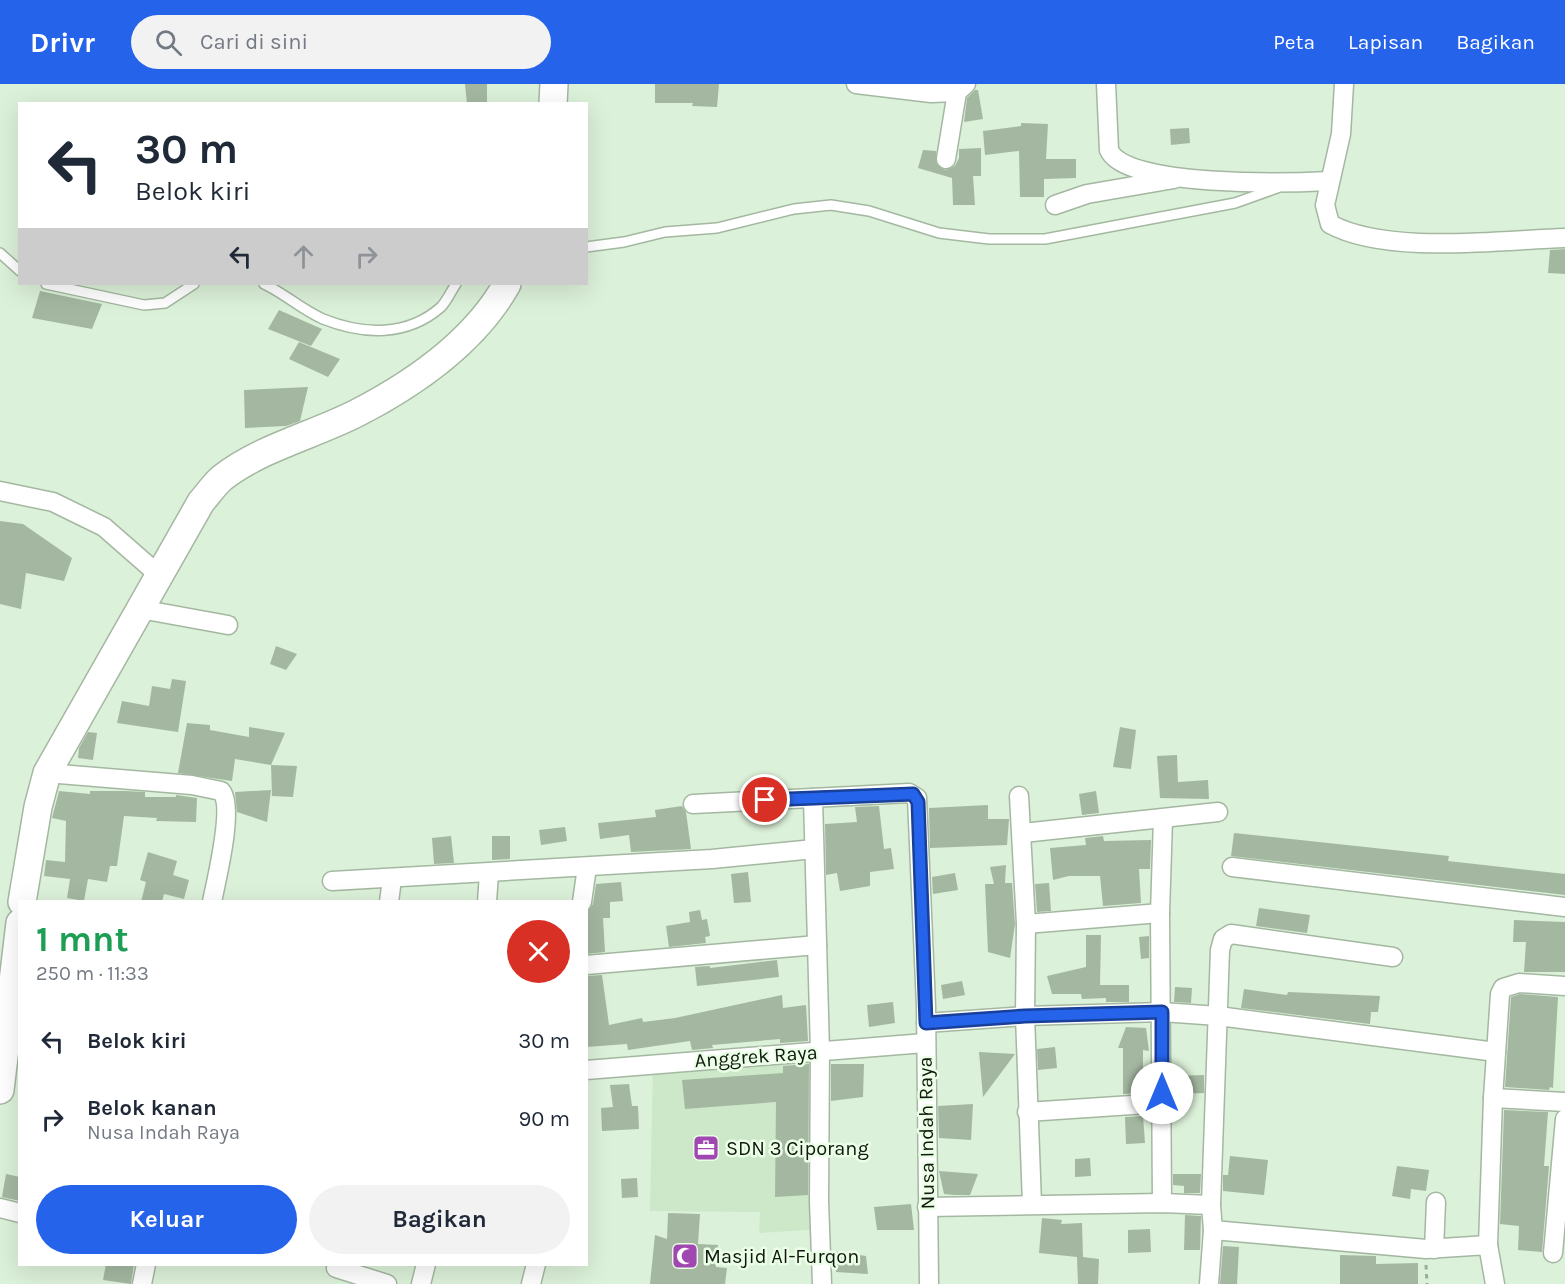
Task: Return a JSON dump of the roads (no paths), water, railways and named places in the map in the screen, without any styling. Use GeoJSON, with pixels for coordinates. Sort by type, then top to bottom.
{"type":"FeatureCollection","features":[{"type":"Feature","properties":{"kind":"street"},"geometry":{"type":"LineString","coordinates":[[553,102],[554,84]]}},
{"type":"Feature","properties":{"kind":"street"},"geometry":{"type":"LineString","coordinates":[[856,84],[931,93],[962,88],[946,159]]}},
{"type":"Feature","properties":{"kind":"street"},"geometry":{"type":"LineString","coordinates":[[1106,84],[1108,141],[1111,155],[1136,167],[1179,177],[1235,183],[1329,181]]}},
{"type":"Feature","properties":{"kind":"street"},"geometry":{"type":"LineString","coordinates":[[1344,84],[1341,134],[1324,205],[1330,224],[1366,239],[1420,243],[1565,238]]}},
{"type":"Feature","properties":{"kind":"street"},"geometry":{"type":"LineString","coordinates":[[1054,205],[1087,194],[1134,188],[1179,177]]}},
{"type":"Feature","properties":{"kind":"street"},"geometry":{"type":"LineString","coordinates":[[22,900],[38,807],[47,773],[201,502],[221,479],[246,463],[358,413],[423,374],[460,342],[500,296],[506,285]]}},
{"type":"Feature","properties":{"kind":"street"},"geometry":{"type":"LineString","coordinates":[[0,491],[53,502],[104,527],[160,576]]}},
{"type":"Feature","properties":{"kind":"street"},"geometry":{"type":"LineString","coordinates":[[140,609],[228,625]]}},
{"type":"Feature","properties":{"kind":"street"},"geometry":{"type":"LineString","coordinates":[[47,773],[192,785],[221,791],[225,797],[225,828],[212,900]]}},
{"type":"Feature","properties":{"kind":"street","name":"Nusa Indah Raya"},"geometry":{"type":"LineString","coordinates":[[813,798],[909,793],[916,796],[918,802],[926,1023],[929,1284]]}},
{"type":"Feature","properties":{"kind":"street"},"geometry":{"type":"LineString","coordinates":[[1019,796],[1023,834],[1026,924],[1025,1016],[1032,1204]]}},
{"type":"Feature","properties":{"kind":"street"},"geometry":{"type":"LineString","coordinates":[[693,804],[813,798],[820,1051],[819,1201],[822,1284]]}},
{"type":"Feature","properties":{"kind":"street"},"geometry":{"type":"LineString","coordinates":[[1023,834],[1218,812]]}},
{"type":"Feature","properties":{"kind":"street"},"geometry":{"type":"LineString","coordinates":[[1162,1203],[1160,913],[1163,819]]}},
{"type":"Feature","properties":{"kind":"street"},"geometry":{"type":"LineString","coordinates":[[332,881],[712,859],[814,849]]}},
{"type":"Feature","properties":{"kind":"street"},"geometry":{"type":"LineString","coordinates":[[582,900],[587,867]]}},
{"type":"Feature","properties":{"kind":"street"},"geometry":{"type":"LineString","coordinates":[[1232,867],[1565,907]]}},
{"type":"Feature","properties":{"kind":"street"},"geometry":{"type":"LineString","coordinates":[[487,900],[489,873]]}},
{"type":"Feature","properties":{"kind":"street"},"geometry":{"type":"LineString","coordinates":[[389,900],[392,879]]}},
{"type":"Feature","properties":{"kind":"street"},"geometry":{"type":"LineString","coordinates":[[1026,924],[1160,913]]}},
{"type":"Feature","properties":{"kind":"street"},"geometry":{"type":"LineString","coordinates":[[1209,1284],[1213,1230],[1211,1205],[1221,943],[1231,934],[1393,957]]}},
{"type":"Feature","properties":{"kind":"street"},"geometry":{"type":"LineString","coordinates":[[0,1090],[18,943]]}},
{"type":"Feature","properties":{"kind":"street"},"geometry":{"type":"LineString","coordinates":[[588,965],[817,945]]}},
{"type":"Feature","properties":{"kind":"street"},"geometry":{"type":"LineString","coordinates":[[1495,1284],[1488,1245],[1492,1098],[1500,994],[1503,988],[1519,983],[1565,986]]}},
{"type":"Feature","properties":{"kind":"street"},"geometry":{"type":"LineString","coordinates":[[926,1023],[1025,1016],[1162,1012],[1218,1016],[1496,1052]]}},
{"type":"Feature","properties":{"kind":"street","name":"Anggrek Raya"},"geometry":{"type":"LineString","coordinates":[[588,1070],[925,1043]]}},
{"type":"Feature","properties":{"kind":"street"},"geometry":{"type":"LineString","coordinates":[[1492,1098],[1565,1102]]}},
{"type":"Feature","properties":{"kind":"street"},"geometry":{"type":"LineString","coordinates":[[1028,1112],[1162,1103]]}},
{"type":"Feature","properties":{"kind":"street"},"geometry":{"type":"LineString","coordinates":[[1553,1253],[1565,1119]]}},
{"type":"Feature","properties":{"kind":"street"},"geometry":{"type":"LineString","coordinates":[[1434,1249],[1436,1202]]}},
{"type":"Feature","properties":{"kind":"street"},"geometry":{"type":"LineString","coordinates":[[927,1207],[1162,1203],[1211,1205]]}},
{"type":"Feature","properties":{"kind":"street"},"geometry":{"type":"LineString","coordinates":[[0,1208],[18,1212]]}},
{"type":"Feature","properties":{"kind":"street"},"geometry":{"type":"LineString","coordinates":[[1213,1230],[1434,1249],[1488,1245]]}},
{"type":"Feature","properties":{"kind":"street"},"geometry":{"type":"LineString","coordinates":[[142,1284],[146,1266]]}},
{"type":"Feature","properties":{"kind":"street"},"geometry":{"type":"LineString","coordinates":[[421,1284],[426,1266]]}},
{"type":"Feature","properties":{"kind":"street"},"geometry":{"type":"LineString","coordinates":[[531,1284],[536,1266]]}},
{"type":"Feature","properties":{"kind":"street"},"geometry":{"type":"LineString","coordinates":[[334,1272],[387,1284]]}},
{"type":"Feature","properties":{"kind":"lane"},"geometry":{"type":"LineString","coordinates":[[588,247],[624,242],[665,232],[717,228],[794,209],[831,205],[869,211],[939,233],[989,239],[1045,239],[1235,203],[1289,183]]}},
{"type":"Feature","properties":{"kind":"lane"},"geometry":{"type":"LineString","coordinates":[[0,254],[18,269]]}},
{"type":"Feature","properties":{"kind":"lane"},"geometry":{"type":"LineString","coordinates":[[50,285],[144,305],[165,303],[192,285]]}},
{"type":"Feature","properties":{"kind":"lane"},"geometry":{"type":"LineString","coordinates":[[266,285],[322,319],[361,331],[394,331],[421,321],[442,306],[455,285]]}},
{"type":"Feature","properties":{"kind":"place","name":"SDN 3 Ciporang"},"geometry":{"type":"Point","coordinates":[706,1148]}},
{"type":"Feature","properties":{"kind":"place","name":"Masjid Al-Furqon"},"geometry":{"type":"Point","coordinates":[685,1256]}}]}
